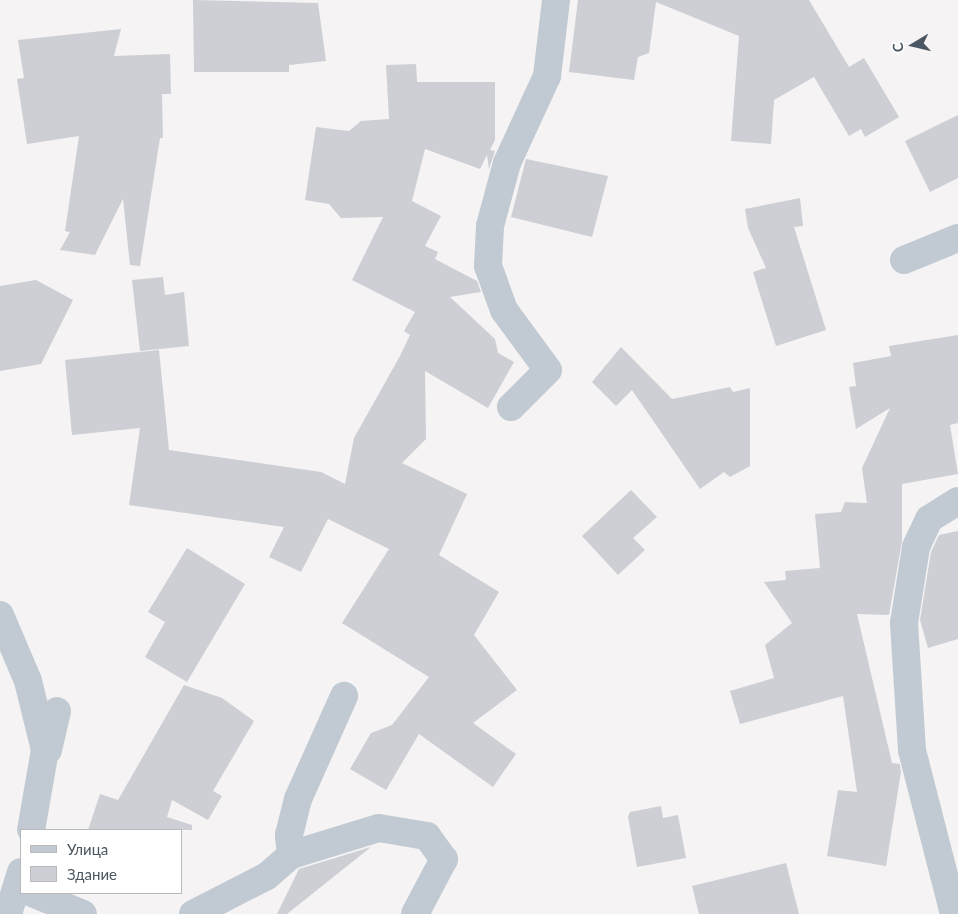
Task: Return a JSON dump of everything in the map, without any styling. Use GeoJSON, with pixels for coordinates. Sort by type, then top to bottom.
{"type":"FeatureCollection","features":[{"type":"Feature","properties":{"kind":"street"},"geometry":{"type":"LineString","coordinates":[[510,408],[548,370],[504,310],[488,266],[490,226],[507,163],[546,76],[556,0]]}},
{"type":"Feature","properties":{"kind":"street"},"geometry":{"type":"LineString","coordinates":[[904,260],[958,238]]}},
{"type":"Feature","properties":{"kind":"street"},"geometry":{"type":"LineString","coordinates":[[954,914],[912,750],[904,623],[916,547],[929,519],[958,501]]}},
{"type":"Feature","properties":{"kind":"street"},"geometry":{"type":"LineString","coordinates":[[0,615],[28,680],[54,750]]}},
{"type":"Feature","properties":{"kind":"street"},"geometry":{"type":"LineString","coordinates":[[290,855],[289,835],[298,799],[344,696]]}},
{"type":"Feature","properties":{"kind":"street"},"geometry":{"type":"LineString","coordinates":[[31,829],[54,750],[57,711]]}},
{"type":"Feature","properties":{"kind":"street"},"geometry":{"type":"LineString","coordinates":[[193,914],[267,876],[290,855],[379,828],[427,836],[444,859],[415,914]]}},
{"type":"Feature","properties":{"kind":"street"},"geometry":{"type":"LineString","coordinates":[[0,909],[20,888]]}},
{"type":"Feature","properties":{"kind":"street"},"geometry":{"type":"LineString","coordinates":[[8,914],[20,891]]}},
{"type":"Feature","properties":{"kind":"street"},"geometry":{"type":"LineString","coordinates":[[42,894],[83,914]]}},
{"type":"Feature","properties":{"kind":"building"},"geometry":{"type":"Polygon","coordinates":[[[193,0],[318,3],[326,61],[289,65],[289,72],[194,72],[193,0]]]}},
{"type":"Feature","properties":{"kind":"building"},"geometry":{"type":"Polygon","coordinates":[[[578,0],[809,0],[849,67],[864,58],[899,117],[865,137],[861,129],[849,136],[814,77],[774,100],[771,144],[731,141],[739,36],[656,2],[649,53],[638,57],[634,80],[569,72],[578,0]]]}},
{"type":"Feature","properties":{"kind":"building"},"geometry":{"type":"Polygon","coordinates":[[[121,29],[114,56],[170,54],[171,94],[162,94],[163,138],[160,138],[140,266],[130,265],[123,199],[95,255],[60,250],[70,232],[65,231],[79,136],[27,144],[17,79],[24,78],[18,40],[121,29]]]}},
{"type":"Feature","properties":{"kind":"building"},"geometry":{"type":"Polygon","coordinates":[[[416,64],[417,82],[495,82],[495,140],[490,150],[495,151],[489,169],[487,155],[480,169],[425,149],[412,201],[441,216],[425,246],[438,252],[435,259],[477,281],[481,292],[450,297],[495,339],[498,353],[514,362],[488,408],[425,371],[426,439],[402,463],[467,494],[439,555],[499,592],[474,635],[517,690],[473,723],[516,754],[493,787],[419,734],[386,790],[350,769],[371,733],[392,725],[429,677],[342,623],[389,549],[328,519],[301,572],[269,557],[284,527],[129,505],[140,428],[72,435],[65,360],[159,350],[169,450],[321,472],[345,484],[354,438],[400,356],[410,335],[404,331],[415,312],[352,280],[383,217],[341,218],[329,204],[305,200],[316,127],[349,131],[361,121],[389,119],[386,65],[416,64]]]}},
{"type":"Feature","properties":{"kind":"building"},"geometry":{"type":"Polygon","coordinates":[[[958,115],[958,178],[930,192],[905,141],[958,115]]]}},
{"type":"Feature","properties":{"kind":"building"},"geometry":{"type":"Polygon","coordinates":[[[526,159],[608,176],[592,237],[511,217],[526,159]]]}},
{"type":"Feature","properties":{"kind":"building"},"geometry":{"type":"Polygon","coordinates":[[[800,198],[803,226],[794,227],[826,330],[776,346],[753,272],[766,268],[748,228],[745,209],[800,198]]]}},
{"type":"Feature","properties":{"kind":"building"},"geometry":{"type":"Polygon","coordinates":[[[163,277],[165,295],[184,292],[189,346],[140,351],[132,280],[163,277]]]}},
{"type":"Feature","properties":{"kind":"building"},"geometry":{"type":"Polygon","coordinates":[[[36,280],[73,300],[41,364],[0,371],[0,286],[36,280]]]}},
{"type":"Feature","properties":{"kind":"building"},"geometry":{"type":"Polygon","coordinates":[[[958,335],[958,423],[950,425],[958,474],[902,484],[902,541],[889,615],[857,614],[892,763],[900,764],[901,772],[886,866],[827,856],[838,790],[857,792],[843,696],[740,724],[730,691],[774,678],[765,645],[792,623],[764,582],[786,580],[785,571],[820,568],[815,514],[841,512],[845,502],[867,503],[862,468],[890,408],[856,429],[849,387],[856,386],[853,363],[891,356],[889,346],[958,335]]]}},
{"type":"Feature","properties":{"kind":"building"},"geometry":{"type":"Polygon","coordinates":[[[621,347],[672,399],[730,387],[733,392],[750,388],[750,466],[730,477],[724,472],[700,489],[632,390],[616,406],[592,382],[621,347]]]}},
{"type":"Feature","properties":{"kind":"building"},"geometry":{"type":"Polygon","coordinates":[[[631,490],[657,517],[633,538],[645,550],[618,575],[582,536],[631,490]]]}},
{"type":"Feature","properties":{"kind":"building"},"geometry":{"type":"Polygon","coordinates":[[[958,531],[958,639],[928,648],[920,620],[931,552],[939,535],[958,531]]]}},
{"type":"Feature","properties":{"kind":"building"},"geometry":{"type":"Polygon","coordinates":[[[187,548],[245,584],[187,682],[145,657],[165,622],[148,612],[187,548]]]}},
{"type":"Feature","properties":{"kind":"building"},"geometry":{"type":"Polygon","coordinates":[[[184,685],[222,698],[254,721],[213,791],[222,796],[208,820],[172,800],[167,817],[192,825],[192,830],[88,829],[100,794],[118,800],[184,685]]]}},
{"type":"Feature","properties":{"kind":"building"},"geometry":{"type":"Polygon","coordinates":[[[661,806],[663,818],[678,815],[686,858],[637,867],[628,817],[630,812],[661,806]]]}},
{"type":"Feature","properties":{"kind":"building"},"geometry":{"type":"Polygon","coordinates":[[[371,847],[287,914],[277,914],[299,869],[371,847]]]}},
{"type":"Feature","properties":{"kind":"building"},"geometry":{"type":"Polygon","coordinates":[[[786,863],[799,914],[699,914],[692,886],[786,863]]]}}]}
